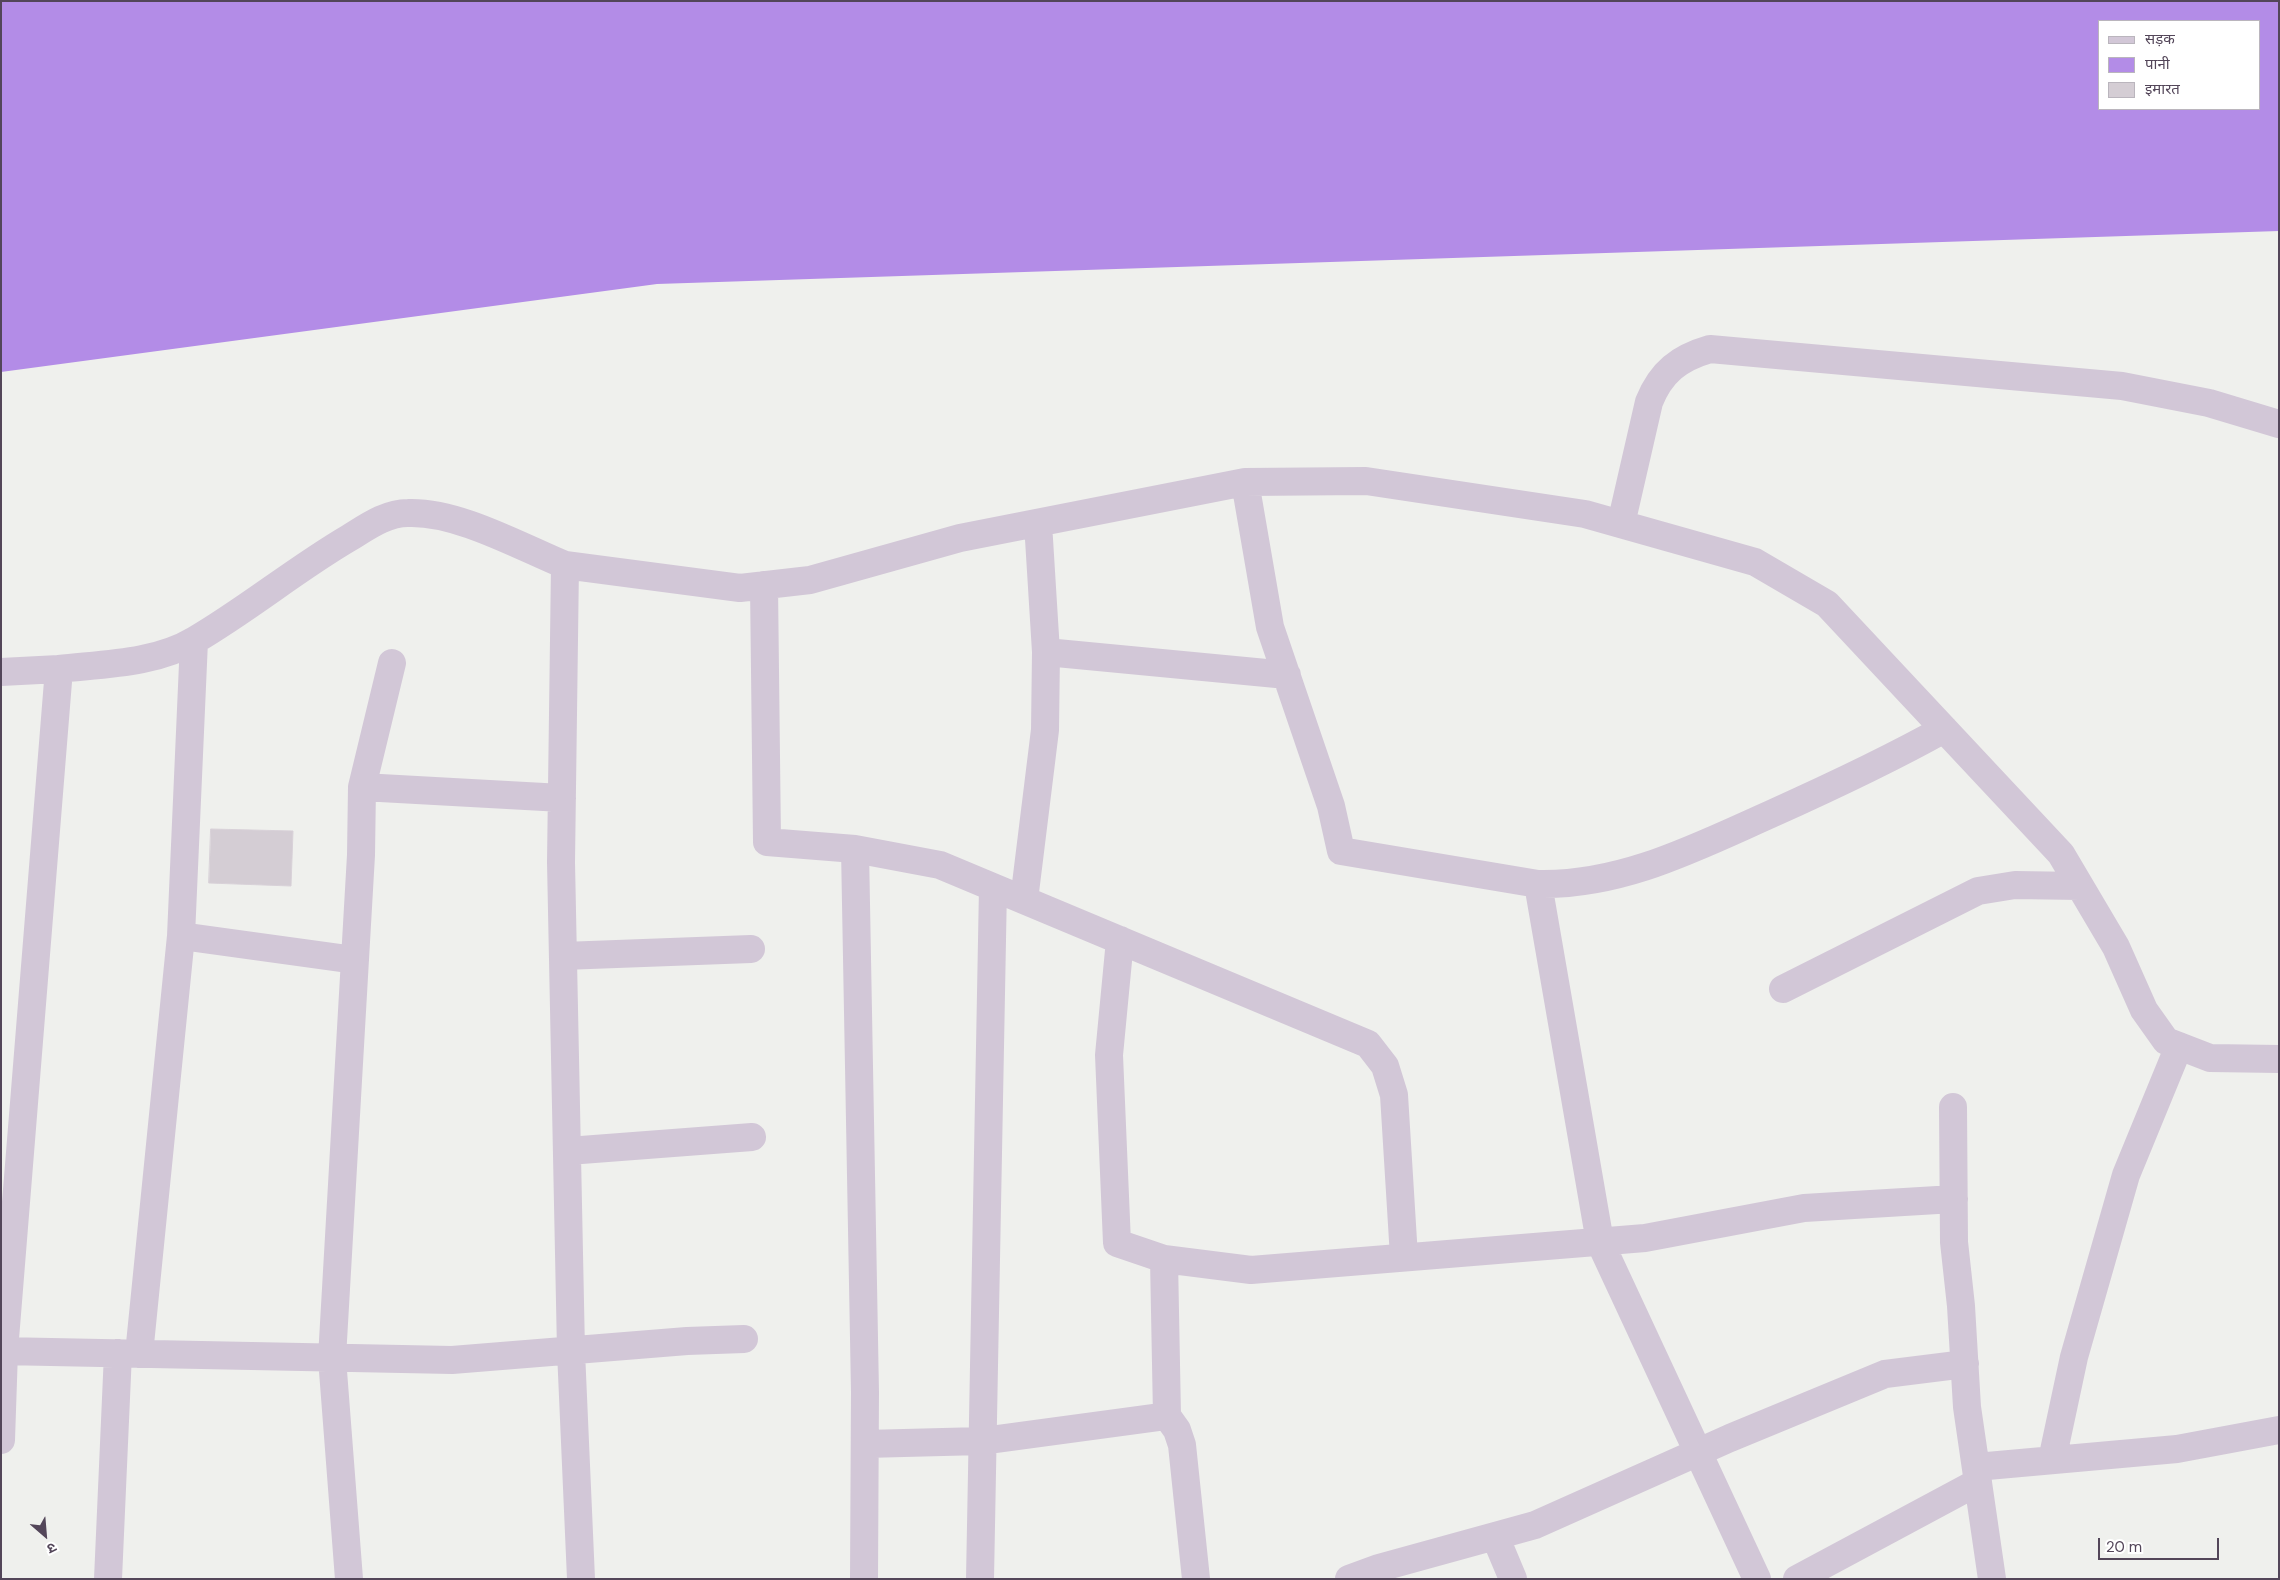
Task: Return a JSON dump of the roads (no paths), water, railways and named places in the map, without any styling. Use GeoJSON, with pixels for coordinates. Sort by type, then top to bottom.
{"type":"FeatureCollection","features":[{"type":"Feature","properties":{"kind":"street"},"geometry":{"type":"LineString","coordinates":[[1621,524],[1649,402],[1656,386],[1665,372],[1679,361],[1710,348],[2122,386],[2209,403],[2279,424]]}},
{"type":"Feature","properties":{"kind":"street"},"geometry":{"type":"LineString","coordinates":[[1,672],[59,669],[128,661],[161,654],[194,641],[332,548],[380,519],[406,513],[434,513],[564,565],[740,588],[810,580],[960,538],[1245,482],[1366,481],[1585,514],[1755,562],[1827,604],[2061,854],[2116,947],[2144,1010],[2166,1041],[2210,1058],[2279,1059]]}},
{"type":"Feature","properties":{"kind":"street"},"geometry":{"type":"LineString","coordinates":[[1245,482],[1270,627],[1331,806],[1341,851],[1538,884],[1566,884],[1611,877],[1675,857],[1885,762],[1944,729]]}},
{"type":"Feature","properties":{"kind":"street"},"geometry":{"type":"LineString","coordinates":[[1024,900],[1044,730],[1046,652],[1038,523]]}},
{"type":"Feature","properties":{"kind":"street"},"geometry":{"type":"LineString","coordinates":[[564,565],[563,956],[571,1351],[581,1579]]}},
{"type":"Feature","properties":{"kind":"street"},"geometry":{"type":"LineString","coordinates":[[764,585],[767,842],[855,849],[940,865],[1368,1044],[1385,1066],[1394,1095],[1404,1257]]}},
{"type":"Feature","properties":{"kind":"street"},"geometry":{"type":"LineString","coordinates":[[108,1579],[129,1353],[181,936],[194,641]]}},
{"type":"Feature","properties":{"kind":"street"},"geometry":{"type":"LineString","coordinates":[[1046,652],[1287,675]]}},
{"type":"Feature","properties":{"kind":"street"},"geometry":{"type":"LineString","coordinates":[[350,1579],[332,1358],[361,855],[362,786],[392,663]]}},
{"type":"Feature","properties":{"kind":"street"},"geometry":{"type":"LineString","coordinates":[[1,1440],[3,1351],[59,669]]}},
{"type":"Feature","properties":{"kind":"street"},"geometry":{"type":"LineString","coordinates":[[362,786],[562,798]]}},
{"type":"Feature","properties":{"kind":"street"},"geometry":{"type":"LineString","coordinates":[[855,849],[865,1444],[864,1579]]}},
{"type":"Feature","properties":{"kind":"street"},"geometry":{"type":"LineString","coordinates":[[1538,884],[1600,1242],[1700,1452],[1757,1579]]}},
{"type":"Feature","properties":{"kind":"street"},"geometry":{"type":"LineString","coordinates":[[1783,989],[1978,891],[2015,885],[2080,886]]}},
{"type":"Feature","properties":{"kind":"street"},"geometry":{"type":"LineString","coordinates":[[980,1579],[993,887]]}},
{"type":"Feature","properties":{"kind":"street"},"geometry":{"type":"LineString","coordinates":[[181,936],[355,960]]}},
{"type":"Feature","properties":{"kind":"street"},"geometry":{"type":"LineString","coordinates":[[1120,940],[1109,1055],[1117,1243],[1164,1259],[1251,1270],[1646,1238],[1804,1208],[1954,1199]]}},
{"type":"Feature","properties":{"kind":"street"},"geometry":{"type":"LineString","coordinates":[[563,956],[750,949]]}},
{"type":"Feature","properties":{"kind":"street"},"geometry":{"type":"LineString","coordinates":[[2052,1460],[2074,1357],[2126,1175],[2179,1046]]}},
{"type":"Feature","properties":{"kind":"street"},"geometry":{"type":"LineString","coordinates":[[1952,1107],[1954,1242],[1967,1408],[1992,1579]]}},
{"type":"Feature","properties":{"kind":"street"},"geometry":{"type":"LineString","coordinates":[[568,1151],[752,1137]]}},
{"type":"Feature","properties":{"kind":"street"},"geometry":{"type":"LineString","coordinates":[[1164,1259],[1167,1416],[1177,1430],[1182,1445],[1196,1579]]}},
{"type":"Feature","properties":{"kind":"street"},"geometry":{"type":"LineString","coordinates":[[3,1351],[452,1360],[744,1339]]}},
{"type":"Feature","properties":{"kind":"street"},"geometry":{"type":"LineString","coordinates":[[1349,1579],[1379,1568],[1535,1525],[1700,1452],[1886,1374],[1965,1364]]}},
{"type":"Feature","properties":{"kind":"street"},"geometry":{"type":"LineString","coordinates":[[865,1444],[982,1440],[1167,1416]]}},
{"type":"Feature","properties":{"kind":"street"},"geometry":{"type":"LineString","coordinates":[[1797,1579],[1977,1475],[2052,1460],[2177,1449],[2279,1430]]}},
{"type":"Feature","properties":{"kind":"street"},"geometry":{"type":"LineString","coordinates":[[1495,1536],[1514,1579]]}},
{"type":"Feature","properties":{"kind":"water"},"geometry":{"type":"Polygon","coordinates":[[[1,1],[2279,1],[2279,231],[657,284],[1,372],[1,1]]]}}]}
